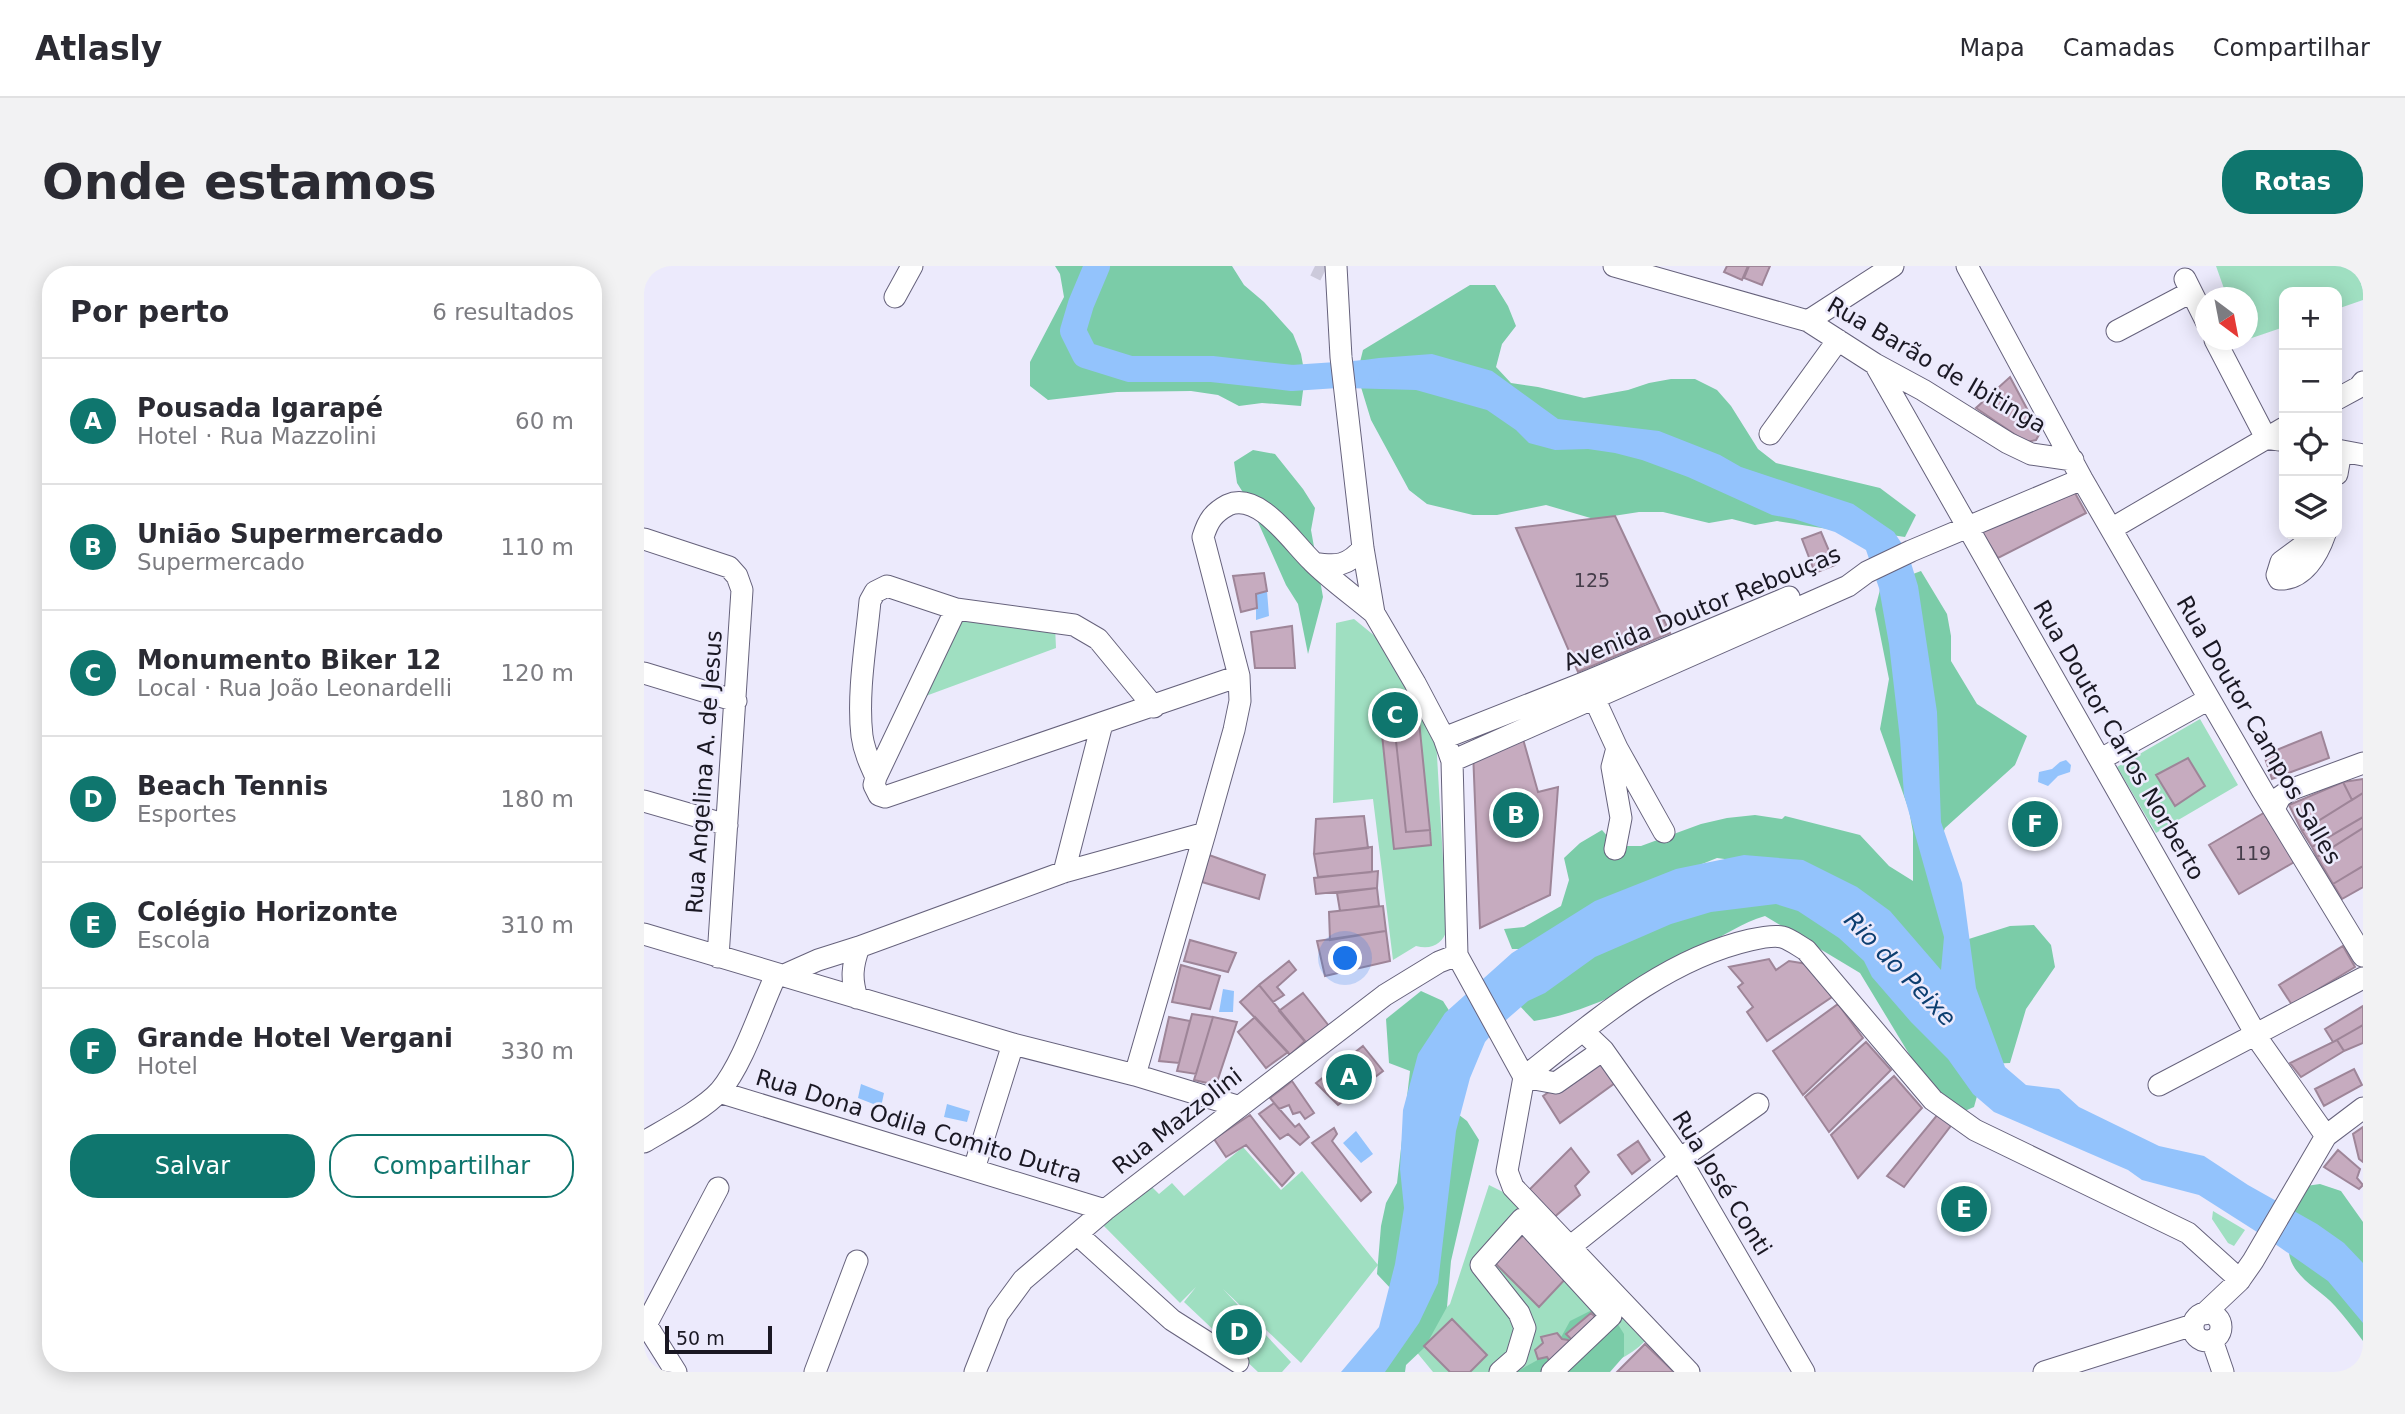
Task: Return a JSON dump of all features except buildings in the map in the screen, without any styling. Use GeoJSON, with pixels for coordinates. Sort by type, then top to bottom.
{"type":"FeatureCollection","features":[{"type":"Feature","properties":{"kind":"street"},"geometry":{"type":"LineString","coordinates":[[895,297],[912,266]]}},
{"type":"Feature","properties":{"kind":"street","name":"Rua Barão de Ibitinga"},"geometry":{"type":"LineString","coordinates":[[1614,266],[1808,321],[2008,443],[2031,454],[2078,469]]}},
{"type":"Feature","properties":{"kind":"street"},"geometry":{"type":"LineString","coordinates":[[1808,321],[1894,266]]}},
{"type":"Feature","properties":{"kind":"street"},"geometry":{"type":"LineString","coordinates":[[1966,527],[2078,469],[1967,266]]}},
{"type":"Feature","properties":{"kind":"street"},"geometry":{"type":"LineString","coordinates":[[1333,270],[1363,548],[1374,613]]}},
{"type":"Feature","properties":{"kind":"street"},"geometry":{"type":"LineString","coordinates":[[2117,331],[2188,286],[2195,300]]}},
{"type":"Feature","properties":{"kind":"street"},"geometry":{"type":"LineString","coordinates":[[1770,434],[1838,340]]}},
{"type":"Feature","properties":{"kind":"street"},"geometry":{"type":"LineString","coordinates":[[2111,529],[2278,436],[2222,350]]}},
{"type":"Feature","properties":{"kind":"street","name":"Rua Doutor Carlos Norberto"},"geometry":{"type":"LineString","coordinates":[[1875,364],[2255,1033],[2326,1136]]}},
{"type":"Feature","properties":{"kind":"street"},"geometry":{"type":"LineString","coordinates":[[2342,396],[2363,382]]}},
{"type":"Feature","properties":{"kind":"street"},"geometry":{"type":"LineString","coordinates":[[1901,409],[1908,397],[1923,390]]}},
{"type":"Feature","properties":{"kind":"street"},"geometry":{"type":"LineString","coordinates":[[2342,451],[2363,455]]}},
{"type":"Feature","properties":{"kind":"street","name":"Rua Doutor Campos Salles"},"geometry":{"type":"LineString","coordinates":[[2078,469],[2209,699],[2363,956]]}},
{"type":"Feature","properties":{"kind":"street"},"geometry":{"type":"LineString","coordinates":[[1135,1075],[1240,701],[1239,676],[1203,537],[1208,519],[1237,501],[1257,506],[1314,563],[1374,613],[1444,738],[1452,761],[1461,963],[1524,1077],[1507,1171],[1509,1180],[1571,1246],[1618,1310]]}},
{"type":"Feature","properties":{"kind":"street","name":"Avenida Doutor Rebouças"},"geometry":{"type":"LineString","coordinates":[[1444,738],[1531,714],[1590,691],[1777,610],[1845,574],[1870,571],[1966,527]]}},
{"type":"Feature","properties":{"kind":"street","name":"Rua Angelina A. de Jesus"},"geometry":{"type":"LineString","coordinates":[[644,538],[729,567],[737,576],[742,590],[718,957]]}},
{"type":"Feature","properties":{"kind":"street"},"geometry":{"type":"LineString","coordinates":[[1314,563],[1342,566],[1355,558],[1363,548]]}},
{"type":"Feature","properties":{"kind":"street"},"geometry":{"type":"LineString","coordinates":[[1154,707],[1098,639],[1074,625],[956,609],[887,586],[875,592],[870,601],[860,714],[862,738],[876,777],[876,791],[885,797],[1154,707],[1239,676]]}},
{"type":"Feature","properties":{"kind":"street"},"geometry":{"type":"LineString","coordinates":[[876,777],[956,609]]}},
{"type":"Feature","properties":{"kind":"street"},"geometry":{"type":"LineString","coordinates":[[644,673],[736,702]]}},
{"type":"Feature","properties":{"kind":"street"},"geometry":{"type":"LineString","coordinates":[[1590,691],[1617,748],[1664,832]]}},
{"type":"Feature","properties":{"kind":"street"},"geometry":{"type":"LineString","coordinates":[[2101,760],[2209,699]]}},
{"type":"Feature","properties":{"kind":"street","name":"Avenida Doutor Rebouças"},"geometry":{"type":"LineString","coordinates":[[1452,761],[1531,714]]}},
{"type":"Feature","properties":{"kind":"street"},"geometry":{"type":"LineString","coordinates":[[1064,872],[1102,724]]}},
{"type":"Feature","properties":{"kind":"street"},"geometry":{"type":"LineString","coordinates":[[1615,849],[1621,818],[1612,767],[1617,748]]}},
{"type":"Feature","properties":{"kind":"street"},"geometry":{"type":"LineString","coordinates":[[2268,799],[2280,797],[2290,790],[2363,764]]}},
{"type":"Feature","properties":{"kind":"street"},"geometry":{"type":"LineString","coordinates":[[644,801],[727,825]]}},
{"type":"Feature","properties":{"kind":"street"},"geometry":{"type":"LineString","coordinates":[[644,1142],[719,1093],[779,976],[1064,872],[1205,833]]}},
{"type":"Feature","properties":{"kind":"street"},"geometry":{"type":"LineString","coordinates":[[644,934],[1013,1044],[1135,1075],[1237,1106]]}},
{"type":"Feature","properties":{"kind":"street"},"geometry":{"type":"LineString","coordinates":[[1524,1077],[1644,986],[1727,945],[1758,938],[1782,937],[1805,950],[1933,1100],[1975,1130],[2188,1233],[2240,1280]]}},
{"type":"Feature","properties":{"kind":"street"},"geometry":{"type":"LineString","coordinates":[[858,998],[852,983],[852,972],[859,947]]}},
{"type":"Feature","properties":{"kind":"street","name":"Rua Mazzolini"},"geometry":{"type":"LineString","coordinates":[[975,1372],[998,1314],[1023,1280],[1105,1210],[1385,995],[1439,962],[1461,963]]}},
{"type":"Feature","properties":{"kind":"street"},"geometry":{"type":"LineString","coordinates":[[2159,1085],[2363,978]]}},
{"type":"Feature","properties":{"kind":"street","name":"Rua José Conti"},"geometry":{"type":"LineString","coordinates":[[1583,1031],[1603,1050],[1680,1159],[1804,1372]]}},
{"type":"Feature","properties":{"kind":"street"},"geometry":{"type":"LineString","coordinates":[[974,1170],[1013,1044]]}},
{"type":"Feature","properties":{"kind":"street"},"geometry":{"type":"LineString","coordinates":[[1524,1077],[1556,1083],[1603,1050]]}},
{"type":"Feature","properties":{"kind":"street","name":"Rua Dona Odila Comito Dutra"},"geometry":{"type":"LineString","coordinates":[[719,1093],[1105,1210]]}},
{"type":"Feature","properties":{"kind":"street"},"geometry":{"type":"LineString","coordinates":[[1571,1246],[1680,1159],[1758,1104]]}},
{"type":"Feature","properties":{"kind":"street"},"geometry":{"type":"LineString","coordinates":[[2087,1372],[2205,1329],[2253,1261],[2326,1136],[2363,1108]]}},
{"type":"Feature","properties":{"kind":"street"},"geometry":{"type":"LineString","coordinates":[[676,1372],[646,1322],[718,1188]]}},
{"type":"Feature","properties":{"kind":"street"},"geometry":{"type":"LineString","coordinates":[[1500,1372],[1516,1358],[1525,1328],[1519,1313],[1481,1265],[1522,1219],[1618,1310],[1689,1372]]}},
{"type":"Feature","properties":{"kind":"street"},"geometry":{"type":"LineString","coordinates":[[1078,1235],[1172,1320],[1238,1362]]}},
{"type":"Feature","properties":{"kind":"street"},"geometry":{"type":"LineString","coordinates":[[820,1369],[857,1261]]}},
{"type":"Feature","properties":{"kind":"street"},"geometry":{"type":"LineString","coordinates":[[1552,1372],[1618,1310]]}},
{"type":"Feature","properties":{"kind":"street"},"geometry":{"type":"LineString","coordinates":[[2043,1372],[2205,1329]]}},
{"type":"Feature","properties":{"kind":"street"},"geometry":{"type":"LineString","coordinates":[[2205,1329],[2223,1372]]}},
{"type":"Feature","properties":{"kind":"green space"},"geometry":{"type":"Polygon","coordinates":[[[1055,266],[1232,266],[1244,285],[1264,302],[1293,334],[1301,354],[1305,376],[1301,406],[1262,403],[1239,406],[1218,395],[1191,391],[1117,392],[1048,400],[1030,386],[1030,362],[1064,297],[1060,274],[1055,266]]]}},
{"type":"Feature","properties":{"kind":"green space"},"geometry":{"type":"Polygon","coordinates":[[[2216,266],[2356,266],[2363,300],[2342,307],[2342,287],[2279,287],[2279,329],[2258,336],[2258,287],[2223,287],[2216,266]]]}},
{"type":"Feature","properties":{"kind":"green space"},"geometry":{"type":"Polygon","coordinates":[[[1470,285],[1495,285],[1508,306],[1516,326],[1502,344],[1496,367],[1511,383],[1584,398],[1671,379],[1695,379],[1717,390],[1731,406],[1758,449],[1776,463],[1880,488],[1916,515],[1905,537],[1854,533],[1777,521],[1755,525],[1732,519],[1709,523],[1663,512],[1639,512],[1594,519],[1546,505],[1497,515],[1473,515],[1427,504],[1409,490],[1371,420],[1357,374],[1363,350],[1470,285]]]}},
{"type":"Feature","properties":{"kind":"green space"},"geometry":{"type":"Polygon","coordinates":[[[1253,450],[1275,454],[1315,508],[1311,530],[1323,597],[1308,654],[1298,604],[1286,585],[1249,502],[1237,483],[1234,462],[1253,450]]]}},
{"type":"Feature","properties":{"kind":"green space"},"geometry":{"type":"Polygon","coordinates":[[[1921,571],[1947,614],[1951,636],[1951,661],[1977,704],[2027,736],[2015,765],[1945,828],[1936,853],[1956,943],[2010,926],[2034,925],[2051,945],[2055,967],[2026,1009],[2010,1063],[1986,1064],[1974,1107],[1953,1116],[1937,1100],[1860,973],[1765,916],[1733,930],[1600,1002],[1534,1021],[1518,1004],[1542,970],[1770,865],[1717,858],[1622,896],[1536,949],[1512,949],[1504,929],[1524,927],[1561,906],[1569,880],[1564,858],[1580,843],[1602,830],[1616,846],[1641,846],[1701,824],[1727,818],[1755,815],[1782,819],[1785,816],[1860,835],[1889,866],[1913,881],[1913,832],[1909,810],[1880,729],[1889,679],[1875,609],[1881,586],[1921,571]]]}},
{"type":"Feature","properties":{"kind":"green space"},"geometry":{"type":"Polygon","coordinates":[[[959,614],[1055,626],[1056,648],[923,697],[959,614]]]}},
{"type":"Feature","properties":{"kind":"green space"},"geometry":{"type":"Polygon","coordinates":[[[1354,619],[1387,646],[1435,721],[1447,929],[1443,939],[1436,945],[1416,946],[1393,960],[1373,799],[1333,803],[1336,623],[1354,619]]]}},
{"type":"Feature","properties":{"kind":"green space"},"geometry":{"type":"Polygon","coordinates":[[[2200,719],[2238,785],[2156,833],[2117,767],[2200,719]]]}},
{"type":"Feature","properties":{"kind":"green space"},"geometry":{"type":"Polygon","coordinates":[[[1421,991],[1443,1001],[1455,1020],[1450,1108],[1467,1121],[1479,1140],[1451,1261],[1447,1307],[1425,1347],[1406,1365],[1405,1372],[1373,1372],[1393,1291],[1377,1274],[1386,1203],[1397,1183],[1410,1071],[1389,1063],[1386,1019],[1421,991]]]}},
{"type":"Feature","properties":{"kind":"green space"},"geometry":{"type":"Polygon","coordinates":[[[1243,1147],[1281,1190],[1302,1171],[1378,1265],[1301,1363],[1223,1289],[1291,1362],[1282,1372],[1258,1372],[1184,1302],[1196,1287],[1180,1303],[1101,1223],[1148,1183],[1159,1194],[1172,1183],[1184,1196],[1243,1147]]]}},
{"type":"Feature","properties":{"kind":"green space"},"geometry":{"type":"Polygon","coordinates":[[[2320,1184],[2341,1191],[2363,1222],[2363,1341],[2330,1300],[2303,1278],[2290,1258],[2290,1233],[2299,1187],[2320,1184]]]}},
{"type":"Feature","properties":{"kind":"green space"},"geometry":{"type":"Polygon","coordinates":[[[1489,1185],[1509,1195],[1645,1341],[1618,1360],[1586,1372],[1433,1372],[1410,1344],[1450,1304],[1489,1185]]]}},
{"type":"Feature","properties":{"kind":"green space"},"geometry":{"type":"Polygon","coordinates":[[[2213,1211],[2245,1230],[2234,1246],[2228,1243],[2212,1219],[2213,1211]]]}},
{"type":"Feature","properties":{"kind":"green space"},"geometry":{"type":"Polygon","coordinates":[[[1590,1311],[1612,1315],[1624,1334],[1624,1356],[1610,1372],[1516,1372],[1543,1357],[1559,1341],[1570,1321],[1590,1311]]]}},
{"type":"Feature","properties":{"kind":"water","name":"Rio do Peixe"},"geometry":{"type":"Polygon","coordinates":[[[1432,354],[1492,371],[1558,419],[1659,431],[1720,455],[1741,467],[1853,504],[1894,532],[1908,553],[1918,586],[1937,712],[1941,822],[1962,883],[1976,988],[2005,1067],[2026,1085],[2059,1089],[2079,1107],[2159,1146],[2204,1156],[2344,1243],[2363,1263],[2363,1323],[2328,1281],[2199,1195],[2142,1180],[2128,1170],[1994,1112],[1973,1094],[1948,1059],[1872,977],[1864,961],[1839,938],[1798,911],[1776,904],[1711,912],[1671,924],[1595,957],[1545,993],[1528,1001],[1498,1027],[1485,1042],[1470,1078],[1456,1131],[1438,1283],[1419,1323],[1385,1372],[1341,1372],[1379,1327],[1395,1264],[1404,1208],[1400,1169],[1403,1110],[1418,1054],[1445,1013],[1512,953],[1595,901],[1676,869],[1744,855],[1803,860],[1857,887],[1890,911],[1941,970],[1944,937],[1904,795],[1889,644],[1879,588],[1866,550],[1835,532],[1772,515],[1688,477],[1642,460],[1588,449],[1555,450],[1529,443],[1516,430],[1487,410],[1416,390],[1346,388],[1342,363],[1432,354]]]}},
{"type":"Feature","properties":{"kind":"water"},"geometry":{"type":"Polygon","coordinates":[[[1267,591],[1269,616],[1256,620],[1256,594],[1267,591]]]}},
{"type":"Feature","properties":{"kind":"water"},"geometry":{"type":"Polygon","coordinates":[[[2066,760],[2071,765],[2070,772],[2058,776],[2048,786],[2038,782],[2039,772],[2052,769],[2066,760]]]}},
{"type":"Feature","properties":{"kind":"water"},"geometry":{"type":"Polygon","coordinates":[[[1223,989],[1234,991],[1233,1012],[1219,1012],[1223,989]]]}},
{"type":"Feature","properties":{"kind":"water"},"geometry":{"type":"Polygon","coordinates":[[[861,1084],[884,1093],[881,1107],[858,1098],[861,1084]]]}},
{"type":"Feature","properties":{"kind":"water"},"geometry":{"type":"Polygon","coordinates":[[[947,1104],[970,1111],[967,1122],[944,1117],[947,1104]]]}},
{"type":"Feature","properties":{"kind":"water"},"geometry":{"type":"Polygon","coordinates":[[[1356,1131],[1373,1154],[1361,1163],[1343,1143],[1356,1131]]]}},
{"type":"Feature","properties":{"kind":"waterway"},"geometry":{"type":"LineString","coordinates":[[1097,266],[1073,331],[1085,355],[1130,369],[1212,369],[1292,378],[1367,373]]}},
{"type":"Feature","properties":{"kind":"tunnel"},"geometry":{"type":"LineString","coordinates":[[1315,266],[1325,271]]}},
{"type":"Feature","properties":{"kind":"place","name":"Monumento Biker 12"},"geometry":{"type":"Point","coordinates":[1395,715]}},
{"type":"Feature","properties":{"kind":"place","name":"União Supermercado"},"geometry":{"type":"Point","coordinates":[1516,815]}},
{"type":"Feature","properties":{"kind":"place","name":"Grande Hotel Vergani"},"geometry":{"type":"Point","coordinates":[2035,824]}},
{"type":"Feature","properties":{"kind":"place","name":"Pousada Igarapé"},"geometry":{"type":"Point","coordinates":[1349,1077]}},
{"type":"Feature","properties":{"kind":"place","name":"Colégio Horizonte"},"geometry":{"type":"Point","coordinates":[1964,1209]}},
{"type":"Feature","properties":{"kind":"place","name":"Beach Tennis"},"geometry":{"type":"Point","coordinates":[1239,1332]}}]}
